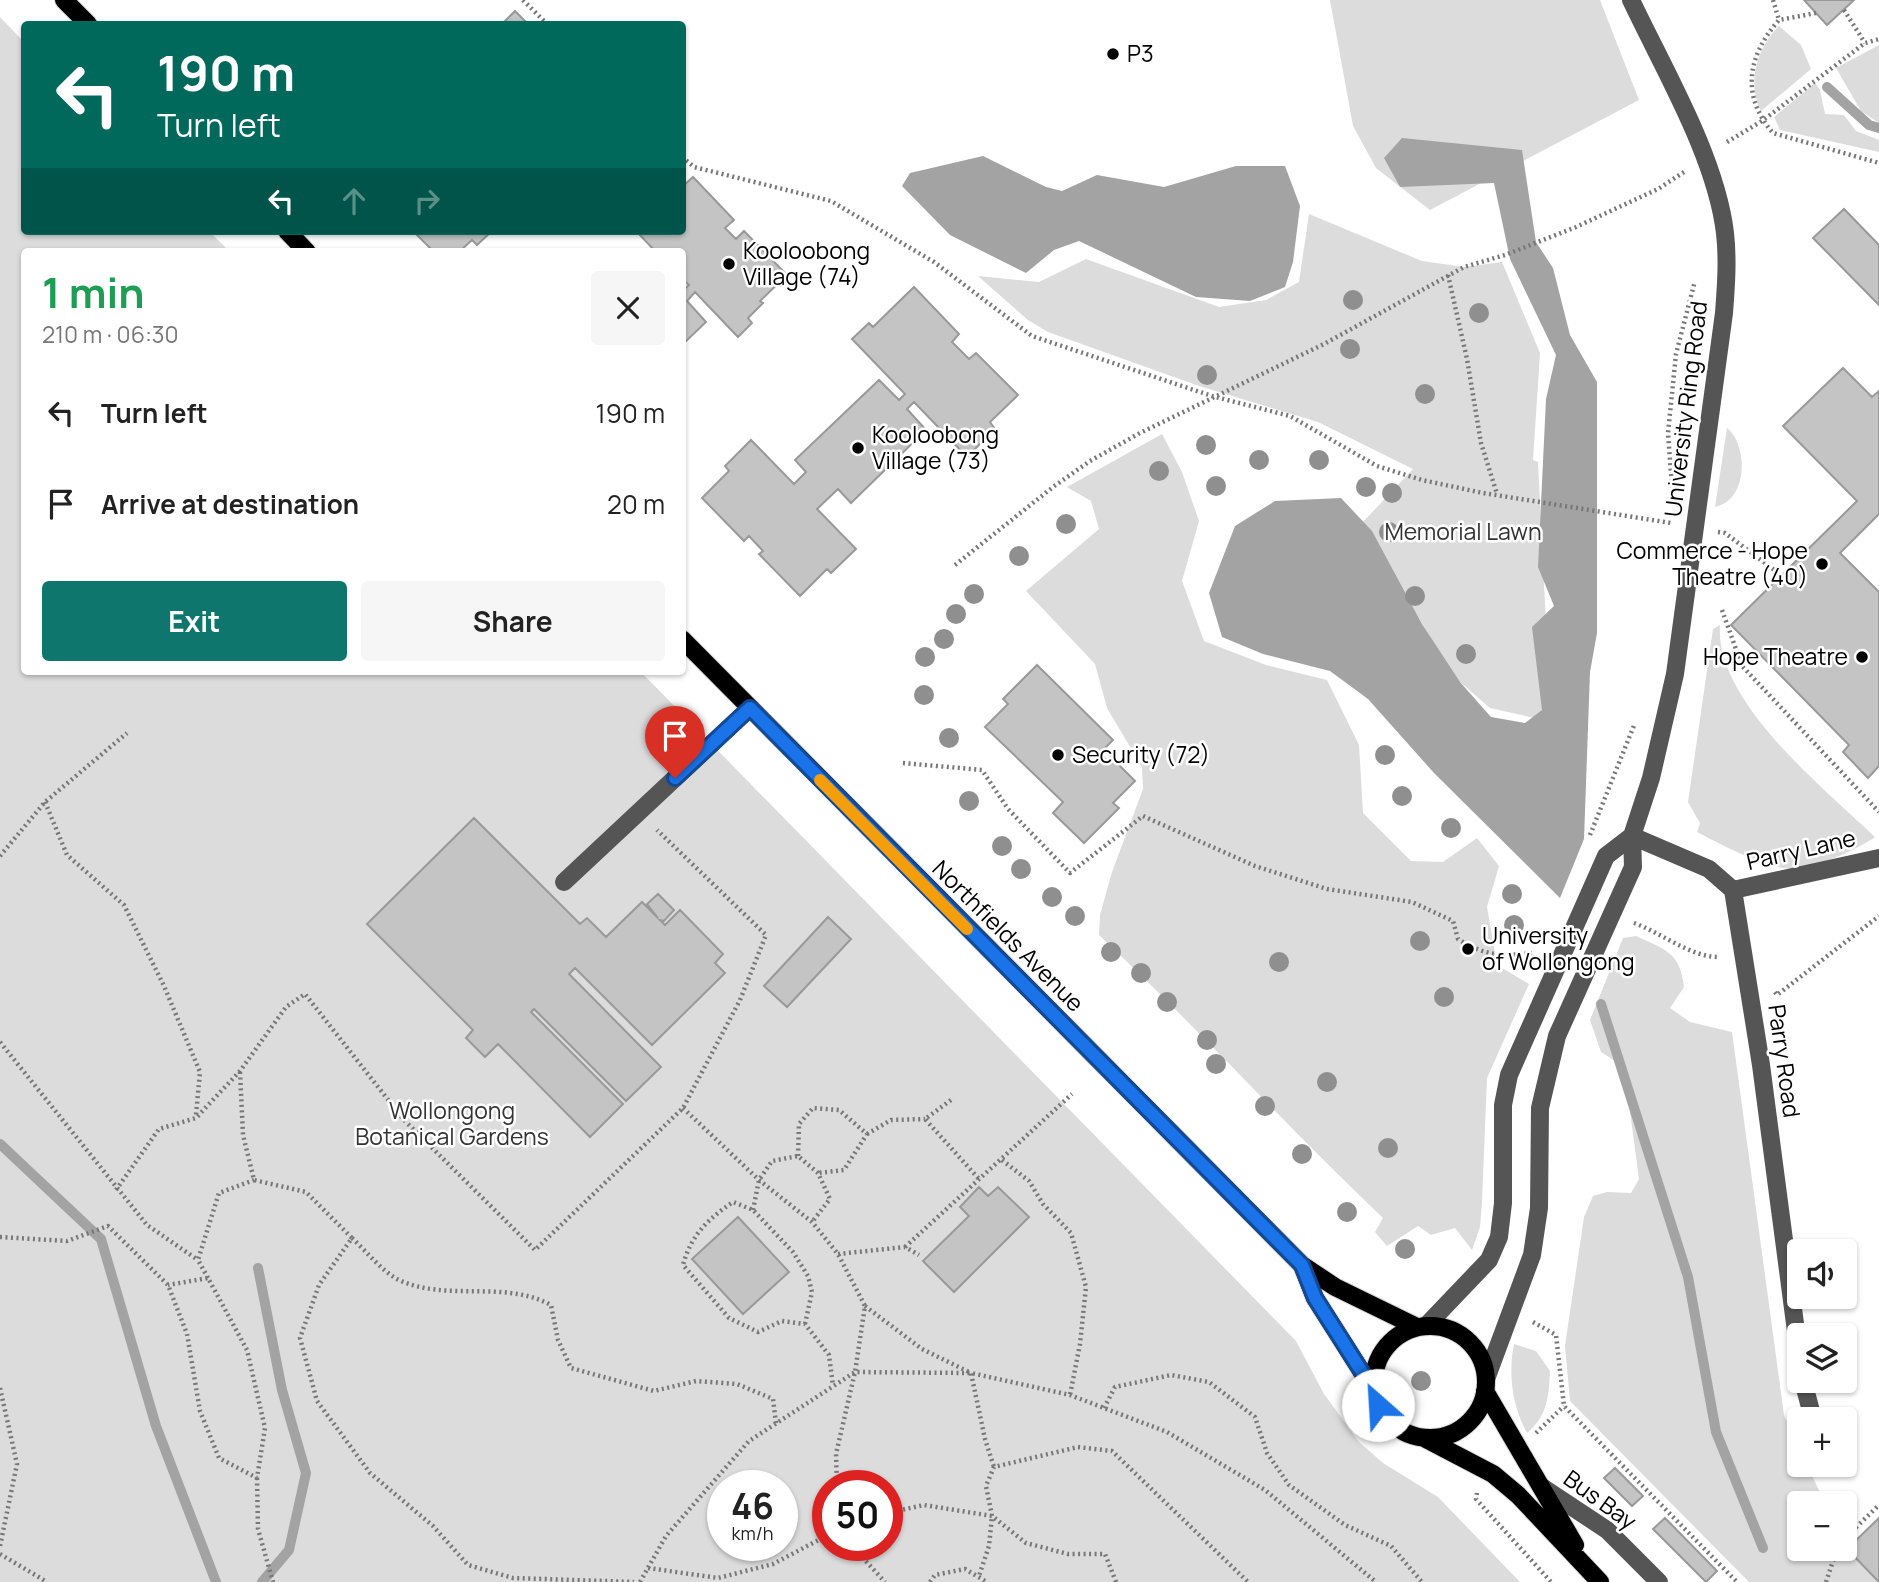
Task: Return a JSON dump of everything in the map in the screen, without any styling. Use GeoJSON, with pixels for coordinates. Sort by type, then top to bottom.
{"type":"FeatureCollection","features":[{"type":"Feature","properties":{"kind":"main road"},"geometry":{"type":"LineString","coordinates":[[64,0],[85,21]]}},
{"type":"Feature","properties":{"kind":"main road"},"geometry":{"type":"LineString","coordinates":[[290,235],[303,248]]}},
{"type":"Feature","properties":{"kind":"main road","name":"Northfields Avenue"},"geometry":{"type":"LineString","coordinates":[[686,643],[1302,1265],[1335,1287],[1422,1327]]}},
{"type":"Feature","properties":{"kind":"main road","name":"Northfields Avenue"},"geometry":{"type":"LineString","coordinates":[[1302,1265],[1315,1298],[1374,1391]]}},
{"type":"Feature","properties":{"kind":"main road"},"geometry":{"type":"LineString","coordinates":[[1425,1438],[1452,1434],[1465,1426],[1475,1416],[1485,1385],[1483,1364],[1467,1340],[1440,1327],[1422,1327],[1398,1336],[1383,1350],[1377,1363],[1374,1391],[1386,1418],[1411,1435],[1425,1438],[1493,1474],[1518,1495],[1595,1577]]}},
{"type":"Feature","properties":{"kind":"main road"},"geometry":{"type":"LineString","coordinates":[[1485,1385],[1595,1577]]}},
{"type":"Feature","properties":{"kind":"street","name":"University Ring Road"},"geometry":{"type":"LineString","coordinates":[[1485,1385],[1532,1255],[1539,1208],[1541,1108],[1557,1036],[1633,867],[1632,836],[1651,778],[1675,674],[1719,353],[1727,266],[1722,219],[1705,158],[1631,0]]}},
{"type":"Feature","properties":{"kind":"street"},"geometry":{"type":"LineString","coordinates":[[564,882],[750,708]]}},
{"type":"Feature","properties":{"kind":"street"},"geometry":{"type":"LineString","coordinates":[[1422,1327],[1489,1261],[1499,1237],[1503,1203],[1503,1117],[1509,1075],[1606,856],[1632,836],[1709,869],[1733,890]]}},
{"type":"Feature","properties":{"kind":"street","name":"Parry Lane"},"geometry":{"type":"LineString","coordinates":[[1733,890],[1879,858]]}},
{"type":"Feature","properties":{"kind":"street","name":"Parry Road"},"geometry":{"type":"LineString","coordinates":[[1733,890],[1761,1065],[1795,1323]]}},
{"type":"Feature","properties":{"kind":"street","name":"Bus Bay"},"geometry":{"type":"LineString","coordinates":[[1542,1487],[1607,1530],[1659,1582]]}},
{"type":"Feature","properties":{"kind":"path"},"geometry":{"type":"LineString","coordinates":[[523,0],[544,21]]}},
{"type":"Feature","properties":{"kind":"path"},"geometry":{"type":"LineString","coordinates":[[1773,0],[1779,20]]}},
{"type":"Feature","properties":{"kind":"path"},"geometry":{"type":"LineString","coordinates":[[1844,10],[1865,43]]}},
{"type":"Feature","properties":{"kind":"path"},"geometry":{"type":"LineString","coordinates":[[1816,13],[1779,20],[1757,49],[1751,88],[1762,121],[1773,133],[1879,163]]}},
{"type":"Feature","properties":{"kind":"path"},"geometry":{"type":"LineString","coordinates":[[1728,141],[1762,121],[1865,43],[1879,38]]}},
{"type":"Feature","properties":{"kind":"path"},"geometry":{"type":"LineString","coordinates":[[686,160],[694,167],[831,201],[934,262],[1032,336],[1212,396],[1290,416],[1377,466],[1422,480],[1600,512]]}},
{"type":"Feature","properties":{"kind":"path"},"geometry":{"type":"LineString","coordinates":[[955,565],[1003,524],[1090,460],[1212,396],[1324,344],[1448,275],[1539,242],[1658,189],[1684,172]]}},
{"type":"Feature","properties":{"kind":"path"},"geometry":{"type":"LineString","coordinates":[[1448,275],[1467,359],[1481,443],[1497,494]]}},
{"type":"Feature","properties":{"kind":"path"},"geometry":{"type":"LineString","coordinates":[[1672,491],[1668,433],[1676,354],[1695,281]]}},
{"type":"Feature","properties":{"kind":"path"},"geometry":{"type":"LineString","coordinates":[[1665,536],[1669,512]]}},
{"type":"Feature","properties":{"kind":"path"},"geometry":{"type":"LineString","coordinates":[[1722,610],[1742,666],[1879,812]]}},
{"type":"Feature","properties":{"kind":"path"},"geometry":{"type":"LineString","coordinates":[[1588,839],[1639,712]]}},
{"type":"Feature","properties":{"kind":"path"},"geometry":{"type":"LineString","coordinates":[[0,856],[45,802],[127,733]]}},
{"type":"Feature","properties":{"kind":"path"},"geometry":{"type":"LineString","coordinates":[[903,763],[982,770],[1008,809],[1070,873],[1143,816],[1255,866],[1327,889],[1412,902],[1453,921],[1458,939],[1478,952],[1500,956],[1542,953]]}},
{"type":"Feature","properties":{"kind":"path"},"geometry":{"type":"LineString","coordinates":[[45,802],[67,855],[124,905],[164,986],[200,1072],[196,1118]]}},
{"type":"Feature","properties":{"kind":"path"},"geometry":{"type":"LineString","coordinates":[[116,1190],[159,1129],[196,1118],[240,1071],[286,1007],[305,994],[404,1120],[535,1250],[683,1108],[740,1000],[766,935],[639,812]]}},
{"type":"Feature","properties":{"kind":"path"},"geometry":{"type":"LineString","coordinates":[[0,1042],[116,1190],[147,1225],[198,1260],[247,1350],[265,1428],[257,1478],[258,1529],[273,1582]]}},
{"type":"Feature","properties":{"kind":"path"},"geometry":{"type":"LineString","coordinates":[[240,1071],[243,1135],[254,1180]]}},
{"type":"Feature","properties":{"kind":"path"},"geometry":{"type":"LineString","coordinates":[[905,1247],[1072,1094]]}},
{"type":"Feature","properties":{"kind":"path"},"geometry":{"type":"LineString","coordinates":[[818,1173],[844,1170],[867,1134],[891,1120],[925,1119],[951,1100]]}},
{"type":"Feature","properties":{"kind":"path"},"geometry":{"type":"LineString","coordinates":[[683,1108],[760,1180],[812,1222],[838,1254],[866,1306],[922,1349],[971,1373]]}},
{"type":"Feature","properties":{"kind":"path"},"geometry":{"type":"LineString","coordinates":[[798,1156],[799,1124],[813,1108],[839,1110],[867,1134]]}},
{"type":"Feature","properties":{"kind":"path"},"geometry":{"type":"LineString","coordinates":[[925,1119],[979,1180]]}},
{"type":"Feature","properties":{"kind":"path"},"geometry":{"type":"LineString","coordinates":[[753,1210],[760,1180],[772,1161],[798,1156]]}},
{"type":"Feature","properties":{"kind":"path"},"geometry":{"type":"LineString","coordinates":[[798,1156],[818,1173],[830,1199],[812,1222]]}},
{"type":"Feature","properties":{"kind":"path"},"geometry":{"type":"LineString","coordinates":[[1002,1160],[1029,1181],[1043,1204],[1071,1233],[1086,1287],[1080,1344],[1070,1395]]}},
{"type":"Feature","properties":{"kind":"path"},"geometry":{"type":"LineString","coordinates":[[198,1260],[219,1193],[254,1180],[306,1192],[396,1278],[440,1292],[481,1290],[534,1296],[551,1305],[558,1340],[571,1368],[654,1391],[696,1381],[737,1384],[774,1399],[776,1423]]}},
{"type":"Feature","properties":{"kind":"path"},"geometry":{"type":"LineString","coordinates":[[804,1324],[811,1292],[808,1276],[793,1252],[753,1210],[733,1202],[708,1219],[688,1245],[683,1265],[729,1318],[738,1323],[758,1332],[782,1321],[804,1324],[829,1355],[833,1386]]}},
{"type":"Feature","properties":{"kind":"path"},"geometry":{"type":"LineString","coordinates":[[0,1237],[67,1241],[108,1226],[167,1285],[187,1334],[200,1411],[219,1458],[257,1478]]}},
{"type":"Feature","properties":{"kind":"path"},"geometry":{"type":"LineString","coordinates":[[352,1238],[318,1286],[300,1338],[317,1401],[370,1474],[433,1526],[468,1565],[513,1578],[634,1582]]}},
{"type":"Feature","properties":{"kind":"path"},"geometry":{"type":"LineString","coordinates":[[838,1254],[905,1247],[919,1255]]}},
{"type":"Feature","properties":{"kind":"path"},"geometry":{"type":"LineString","coordinates":[[167,1285],[208,1278]]}},
{"type":"Feature","properties":{"kind":"path"},"geometry":{"type":"LineString","coordinates":[[836,1470],[836,1454],[855,1372],[866,1306]]}},
{"type":"Feature","properties":{"kind":"path"},"geometry":{"type":"LineString","coordinates":[[1522,1316],[1556,1335],[1564,1406],[1737,1582]]}},
{"type":"Feature","properties":{"kind":"path"},"geometry":{"type":"LineString","coordinates":[[640,1582],[666,1536],[749,1440],[855,1372],[971,1373],[1070,1395],[1167,1432],[1265,1490],[1376,1582]]}},
{"type":"Feature","properties":{"kind":"path"},"geometry":{"type":"LineString","coordinates":[[971,1373],[994,1467],[986,1486],[992,1516],[989,1546],[979,1576]]}},
{"type":"Feature","properties":{"kind":"path"},"geometry":{"type":"LineString","coordinates":[[1104,1408],[1115,1387],[1171,1375],[1209,1382],[1255,1417],[1267,1453],[1289,1485],[1345,1525],[1391,1546],[1422,1582]]}},
{"type":"Feature","properties":{"kind":"path"},"geometry":{"type":"LineString","coordinates":[[0,1388],[17,1464],[0,1546]]}},
{"type":"Feature","properties":{"kind":"path"},"geometry":{"type":"LineString","coordinates":[[994,1467],[1078,1447],[1112,1451],[1248,1582]]}},
{"type":"Feature","properties":{"kind":"path"},"geometry":{"type":"LineString","coordinates":[[903,1510],[924,1505],[992,1516],[1026,1543],[1068,1554],[1105,1554],[1116,1582]]}},
{"type":"Feature","properties":{"kind":"path"},"geometry":{"type":"LineString","coordinates":[[1857,1526],[1879,1505]]}},
{"type":"Feature","properties":{"kind":"path"},"geometry":{"type":"LineString","coordinates":[[648,1567],[718,1578],[773,1564],[812,1543]]}},
{"type":"Feature","properties":{"kind":"path"},"geometry":{"type":"LineString","coordinates":[[0,1554],[47,1582]]}},
{"type":"Feature","properties":{"kind":"path"},"geometry":{"type":"LineString","coordinates":[[866,1561],[885,1582]]}},
{"type":"Feature","properties":{"kind":"path"},"geometry":{"type":"LineString","coordinates":[[1826,1582],[1833,1561]]}},
{"type":"Feature","properties":{"kind":"path"},"geometry":{"type":"LineString","coordinates":[[930,1582],[936,1575],[965,1569],[987,1582]]}},
{"type":"Feature","properties":{"kind":"green space"},"geometry":{"type":"Polygon","coordinates":[[[1330,0],[1600,0],[1639,100],[1430,210],[1376,168],[1353,126],[1330,0]]]}},
{"type":"Feature","properties":{"kind":"green space","name":"Wollongong Botanical Gardens"},"geometry":{"type":"Polygon","coordinates":[[[0,17],[21,39],[21,235],[213,235],[226,248],[21,248],[21,675],[644,675],[1296,1341],[1324,1394],[1359,1442],[1383,1463],[1438,1497],[1520,1582],[0,1582],[0,17]]]}},
{"type":"Feature","properties":{"kind":"green space"},"geometry":{"type":"Polygon","coordinates":[[[1779,26],[1801,45],[1811,69],[1761,111],[1755,88],[1756,65],[1765,44],[1779,26]]]}},
{"type":"Feature","properties":{"kind":"green space"},"geometry":{"type":"Polygon","coordinates":[[[1879,45],[1879,123],[1861,111],[1836,68],[1879,45]]]}},
{"type":"Feature","properties":{"kind":"green space"},"geometry":{"type":"Polygon","coordinates":[[[1815,83],[1820,90],[1825,114],[1844,115],[1856,131],[1879,140],[1879,152],[1780,130],[1774,117],[1815,83]]]}},
{"type":"Feature","properties":{"kind":"green space","name":"Memorial Lawn"},"geometry":{"type":"Polygon","coordinates":[[[1309,214],[1422,261],[1464,267],[1502,262],[1540,353],[1533,460],[1538,462],[1550,704],[1539,719],[1490,708],[1452,675],[1363,522],[1413,469],[1318,422],[1199,386],[1048,332],[1028,320],[978,276],[1039,282],[1086,259],[1219,307],[1266,300],[1299,282],[1309,214]]]}},
{"type":"Feature","properties":{"kind":"green space"},"geometry":{"type":"Polygon","coordinates":[[[1727,428],[1734,435],[1738,446],[1742,470],[1734,493],[1726,502],[1715,507],[1727,428]]]}},
{"type":"Feature","properties":{"kind":"green space"},"geometry":{"type":"Polygon","coordinates":[[[1162,434],[1182,472],[1199,521],[1182,581],[1204,641],[1266,665],[1327,680],[1359,745],[1363,813],[1411,861],[1443,862],[1477,838],[1499,866],[1487,907],[1497,965],[1529,984],[1487,1078],[1480,1227],[1472,1250],[1455,1228],[1431,1235],[1418,1226],[1387,1246],[1375,1232],[1383,1218],[1099,935],[1100,915],[1112,872],[1143,789],[1142,767],[1107,708],[1095,664],[1026,591],[1099,529],[1091,501],[1067,487],[1162,434]]]}},
{"type":"Feature","properties":{"kind":"green space"},"geometry":{"type":"Polygon","coordinates":[[[1720,625],[1723,654],[1735,683],[1753,713],[1802,769],[1875,837],[1818,864],[1783,868],[1739,853],[1697,832],[1700,823],[1688,802],[1713,629],[1720,625]]]}},
{"type":"Feature","properties":{"kind":"green space"},"geometry":{"type":"Polygon","coordinates":[[[1636,936],[1663,949],[1675,959],[1684,987],[1670,1008],[1690,1022],[1732,1032],[1787,1421],[1787,1477],[1813,1477],[1819,1491],[1787,1491],[1787,1561],[1857,1561],[1857,1557],[1879,1582],[1749,1582],[1570,1401],[1565,1346],[1584,1217],[1593,1196],[1607,1192],[1631,1193],[1639,1179],[1624,1067],[1601,1052],[1590,1020],[1623,938],[1636,936]]]}},
{"type":"Feature","properties":{"kind":"green space"},"geometry":{"type":"Polygon","coordinates":[[[1514,1344],[1536,1351],[1550,1371],[1546,1405],[1539,1420],[1527,1433],[1518,1412],[1513,1389],[1511,1366],[1514,1344]]]}},
{"type":"Feature","properties":{"kind":"shaded area"},"geometry":{"type":"Polygon","coordinates":[[[1402,138],[1522,150],[1536,242],[1553,268],[1570,335],[1597,382],[1597,633],[1590,672],[1584,839],[1560,898],[1434,773],[1368,699],[1330,671],[1263,654],[1222,637],[1209,593],[1235,526],[1275,501],[1341,498],[1372,531],[1422,624],[1460,682],[1491,717],[1525,723],[1542,710],[1532,627],[1554,606],[1538,567],[1546,399],[1556,355],[1510,259],[1494,183],[1400,187],[1384,158],[1402,138]]]}},
{"type":"Feature","properties":{"kind":"shaded area"},"geometry":{"type":"Polygon","coordinates":[[[983,156],[1046,187],[1062,191],[1097,175],[1164,187],[1236,166],[1285,166],[1300,206],[1293,262],[1285,287],[1250,301],[1196,297],[1079,241],[1054,250],[1026,273],[950,235],[902,186],[910,173],[983,156]]]}},
{"type":"Feature","properties":{"kind":"building"},"geometry":{"type":"Polygon","coordinates":[[[1804,0],[1854,0],[1827,25],[1804,0]]]}},
{"type":"Feature","properties":{"kind":"building"},"geometry":{"type":"Polygon","coordinates":[[[515,11],[525,21],[505,21],[515,11]]]}},
{"type":"Feature","properties":{"kind":"building","name":"Kooloobong Village (74)"},"geometry":{"type":"Polygon","coordinates":[[[693,177],[734,220],[725,228],[736,239],[744,231],[787,275],[760,301],[763,303],[748,318],[752,323],[738,337],[695,292],[687,301],[706,322],[686,341],[686,288],[689,285],[686,282],[686,248],[652,248],[640,235],[686,235],[686,183],[693,177]]]}},
{"type":"Feature","properties":{"kind":"building"},"geometry":{"type":"Polygon","coordinates":[[[1844,209],[1879,245],[1879,305],[1813,238],[1844,209]]]}},
{"type":"Feature","properties":{"kind":"building"},"geometry":{"type":"Polygon","coordinates":[[[417,235],[488,235],[477,245],[472,240],[463,248],[430,248],[417,235]]]}},
{"type":"Feature","properties":{"kind":"building","name":"Kooloobong Village (73)"},"geometry":{"type":"Polygon","coordinates":[[[914,287],[959,334],[952,342],[969,359],[976,353],[1018,395],[990,422],[995,429],[967,457],[914,402],[907,409],[926,430],[851,503],[838,489],[817,509],[856,549],[831,573],[827,569],[800,596],[759,554],[763,551],[749,536],[744,541],[702,498],[729,471],[725,466],[751,440],[794,484],[806,472],[795,460],[879,380],[899,400],[905,394],[852,339],[869,323],[873,327],[914,287]]]}},
{"type":"Feature","properties":{"kind":"building","name":"Commerce - Hope Theatre (40)"},"geometry":{"type":"Polygon","coordinates":[[[1843,368],[1872,397],[1879,391],[1879,514],[1840,553],[1879,592],[1879,766],[1868,778],[1843,752],[1849,745],[1731,625],[1857,501],[1783,426],[1843,368]]]}},
{"type":"Feature","properties":{"kind":"building","name":"Security (72)"},"geometry":{"type":"Polygon","coordinates":[[[1037,665],[1113,740],[1100,753],[1107,761],[1111,757],[1135,781],[1113,803],[1119,808],[1084,843],[1053,813],[1063,802],[985,727],[1008,704],[1003,699],[1037,665]]]}},
{"type":"Feature","properties":{"kind":"building"},"geometry":{"type":"Polygon","coordinates":[[[474,818],[580,924],[587,918],[606,937],[642,902],[658,918],[647,904],[658,894],[674,910],[664,921],[660,920],[665,925],[680,910],[723,954],[715,963],[725,973],[652,1045],[575,968],[569,974],[661,1067],[626,1101],[534,1009],[531,1012],[623,1104],[590,1137],[498,1044],[485,1057],[466,1038],[473,1030],[367,924],[474,818]]]}},
{"type":"Feature","properties":{"kind":"building"},"geometry":{"type":"Polygon","coordinates":[[[828,917],[851,939],[787,1007],[764,986],[828,917]]]}},
{"type":"Feature","properties":{"kind":"building"},"geometry":{"type":"Polygon","coordinates":[[[979,1187],[988,1196],[998,1187],[1029,1217],[954,1292],[923,1261],[969,1216],[960,1207],[979,1187]]]}},
{"type":"Feature","properties":{"kind":"building"},"geometry":{"type":"Polygon","coordinates":[[[738,1217],[789,1272],[743,1314],[692,1259],[738,1217]]]}},
{"type":"Feature","properties":{"kind":"building"},"geometry":{"type":"Polygon","coordinates":[[[1615,1468],[1643,1496],[1632,1506],[1604,1478],[1615,1468]]]}},
{"type":"Feature","properties":{"kind":"building"},"geometry":{"type":"Polygon","coordinates":[[[1665,1518],[1717,1571],[1706,1582],[1653,1529],[1665,1518]]]}},
{"type":"Feature","properties":{"kind":"building"},"geometry":{"type":"Polygon","coordinates":[[[1879,1518],[1879,1582],[1857,1559],[1857,1539],[1879,1518]]]}},
{"type":"Feature","properties":{"kind":"waterway"},"geometry":{"type":"LineString","coordinates":[[1827,87],[1869,125],[1879,128]]}},
{"type":"Feature","properties":{"kind":"waterway"},"geometry":{"type":"LineString","coordinates":[[1601,1004],[1688,1277],[1716,1432],[1763,1548]]}},
{"type":"Feature","properties":{"kind":"waterway"},"geometry":{"type":"LineString","coordinates":[[0,1144],[101,1239],[156,1426],[216,1582]]}},
{"type":"Feature","properties":{"kind":"waterway"},"geometry":{"type":"LineString","coordinates":[[258,1268],[282,1390],[306,1473],[289,1550],[262,1582]]}},
{"type":"Feature","properties":{"kind":"slow traffic"},"geometry":{"type":"LineString","coordinates":[[820,780],[967,929]]}},
{"type":"Feature","properties":{"kind":"place","name":"P3"},"geometry":{"type":"Point","coordinates":[1113,54]}},
{"type":"Feature","properties":{"kind":"place","name":"Kooloobong Village (74)"},"geometry":{"type":"Point","coordinates":[729,264]}},
{"type":"Feature","properties":{"kind":"place","name":"Kooloobong Village (73)"},"geometry":{"type":"Point","coordinates":[858,448]}},
{"type":"Feature","properties":{"kind":"place","name":"Commerce - Hope Theatre (40)"},"geometry":{"type":"Point","coordinates":[1822,564]}},
{"type":"Feature","properties":{"kind":"place","name":"Hope Theatre"},"geometry":{"type":"Point","coordinates":[1862,657]}},
{"type":"Feature","properties":{"kind":"place","name":"Security (72)"},"geometry":{"type":"Point","coordinates":[1058,755]}},
{"type":"Feature","properties":{"kind":"place","name":"University of Wollongong"},"geometry":{"type":"Point","coordinates":[1468,949]}},
{"type":"Feature","properties":{"kind":"route"},"geometry":{"type":"LineString","coordinates":[[675,778],[750,708],[1302,1265],[1315,1298],[1374,1391],[1378,1405]]}}]}
